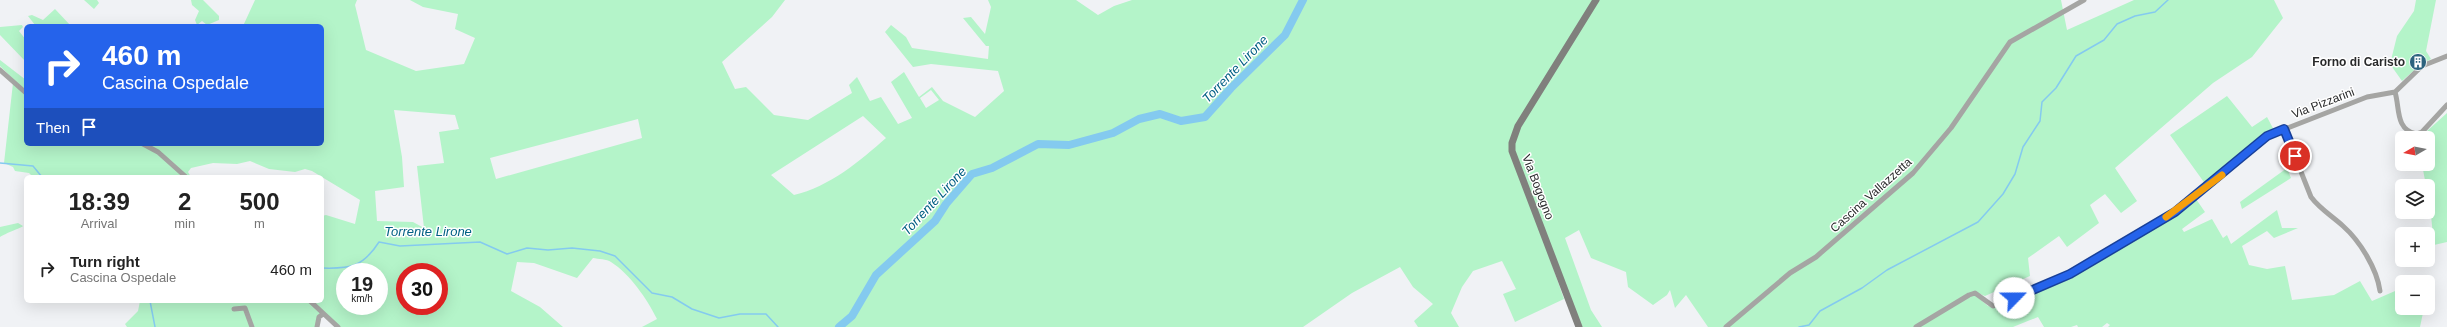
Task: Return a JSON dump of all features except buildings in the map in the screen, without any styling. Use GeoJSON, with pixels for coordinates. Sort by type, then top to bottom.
{"type":"FeatureCollection","features":[{"type":"Feature","properties":{"kind":"main road","name":"Via Bogogno"},"geometry":{"type":"LineString","coordinates":[[1579,327],[1512,151],[1512,142],[1518,126],[1596,0]]}},
{"type":"Feature","properties":{"kind":"street","name":"Cascina Vallazzetta"},"geometry":{"type":"LineString","coordinates":[[1726,327],[1790,273],[1816,257],[1913,173],[1951,128],[2010,42],[2084,0]]}},
{"type":"Feature","properties":{"kind":"street"},"geometry":{"type":"LineString","coordinates":[[2447,56],[2422,66],[2395,92],[2399,120],[2407,130],[2416,134],[2422,132],[2447,105]]}},
{"type":"Feature","properties":{"kind":"street"},"geometry":{"type":"LineString","coordinates":[[0,70],[24,91]]}},
{"type":"Feature","properties":{"kind":"street","name":"Via Pizzarini"},"geometry":{"type":"LineString","coordinates":[[1916,327],[1969,295],[1975,293],[1993,306],[2070,274],[2175,212],[2267,136],[2367,97],[2395,92]]}},
{"type":"Feature","properties":{"kind":"street"},"geometry":{"type":"LineString","coordinates":[[2284,129],[2311,197],[2317,206],[2352,235],[2374,270],[2380,291]]}},
{"type":"Feature","properties":{"kind":"street"},"geometry":{"type":"LineString","coordinates":[[146,146],[171,162],[184,175]]}},
{"type":"Feature","properties":{"kind":"street"},"geometry":{"type":"LineString","coordinates":[[312,303],[338,327]]}},
{"type":"Feature","properties":{"kind":"street"},"geometry":{"type":"LineString","coordinates":[[234,309],[245,308],[252,327]]}},
{"type":"Feature","properties":{"kind":"street"},"geometry":{"type":"LineString","coordinates":[[317,327],[319,317],[323,314]]}},
{"type":"Feature","properties":{"kind":"green space"},"geometry":{"type":"Polygon","coordinates":[[[84,0],[97,0],[99,3],[94,9],[84,0]]]}},
{"type":"Feature","properties":{"kind":"green space"},"geometry":{"type":"Polygon","coordinates":[[[191,0],[203,0],[219,16],[219,20],[209,24],[206,24],[202,21],[197,24],[195,20],[199,11],[192,5],[191,0]]]}},
{"type":"Feature","properties":{"kind":"green space"},"geometry":{"type":"Polygon","coordinates":[[[255,0],[357,0],[355,5],[366,50],[416,71],[464,64],[475,38],[455,29],[458,14],[423,7],[410,0],[785,0],[772,17],[722,62],[735,89],[746,87],[774,115],[808,120],[852,93],[849,85],[857,77],[870,101],[881,97],[898,124],[912,118],[891,82],[904,72],[919,97],[932,87],[943,101],[975,117],[1004,91],[998,71],[931,64],[913,67],[885,32],[891,25],[906,37],[912,48],[988,59],[989,46],[986,46],[963,18],[971,17],[985,34],[991,7],[988,0],[1076,0],[1098,15],[1114,6],[1132,0],[2061,0],[2067,30],[2134,0],[2274,0],[2283,18],[2252,57],[2213,83],[2115,168],[2137,201],[2121,213],[2105,194],[2090,205],[2099,223],[2067,247],[2059,236],[2028,258],[2030,276],[1985,296],[1975,292],[1915,327],[1708,327],[1686,295],[1675,308],[1670,290],[1667,295],[1653,305],[1628,287],[1626,272],[1591,258],[1579,230],[1565,238],[1591,310],[1602,327],[1582,327],[1537,222],[1564,299],[1515,322],[1503,294],[1516,289],[1502,261],[1473,271],[1462,287],[1451,313],[1459,327],[1418,327],[1414,321],[1433,304],[1413,287],[1400,267],[1352,293],[1303,327],[642,327],[657,319],[643,295],[625,273],[618,267],[607,260],[593,258],[577,278],[534,263],[517,262],[511,291],[540,307],[563,327],[340,327],[314,303],[324,303],[324,216],[355,224],[360,200],[324,178],[324,175],[319,175],[305,169],[295,172],[269,169],[250,161],[237,164],[213,163],[191,168],[188,172],[190,175],[31,175],[29,173],[15,171],[13,167],[4,163],[13,83],[24,92],[24,146],[324,146],[324,24],[244,24],[255,0]],[[931,90],[920,98],[926,108],[939,100],[931,90]],[[394,110],[402,157],[404,187],[375,191],[377,221],[413,222],[424,228],[417,166],[444,163],[439,132],[459,129],[455,115],[394,110]],[[863,116],[771,175],[794,195],[832,180],[855,164],[886,138],[863,116]],[[638,119],[490,158],[496,179],[642,138],[638,119]]]}},
{"type":"Feature","properties":{"kind":"green space"},"geometry":{"type":"Polygon","coordinates":[[[2416,0],[2436,0],[2426,51],[2431,59],[2420,65],[2402,81],[2390,64],[2397,36],[2414,11],[2416,0]]]}},
{"type":"Feature","properties":{"kind":"green space"},"geometry":{"type":"Polygon","coordinates":[[[55,9],[69,24],[34,24],[28,16],[32,15],[43,20],[55,9]]]}},
{"type":"Feature","properties":{"kind":"green space"},"geometry":{"type":"Polygon","coordinates":[[[22,25],[23,27],[19,31],[24,37],[24,60],[0,35],[0,27],[22,25]]]}},
{"type":"Feature","properties":{"kind":"green space"},"geometry":{"type":"Polygon","coordinates":[[[0,60],[24,78],[24,90],[0,66],[0,60]]]}},
{"type":"Feature","properties":{"kind":"green space"},"geometry":{"type":"Polygon","coordinates":[[[2227,96],[2252,127],[2267,117],[2275,132],[2206,185],[2170,135],[2227,96]]]}},
{"type":"Feature","properties":{"kind":"green space"},"geometry":{"type":"Polygon","coordinates":[[[2447,113],[2447,242],[2435,245],[2435,227],[2432,227],[2431,219],[2435,219],[2435,179],[2425,179],[2423,171],[2435,171],[2435,131],[2427,131],[2447,113]]]}},
{"type":"Feature","properties":{"kind":"green space"},"geometry":{"type":"Polygon","coordinates":[[[2287,168],[2291,178],[2242,209],[2240,202],[2287,168]]]}},
{"type":"Feature","properties":{"kind":"green space"},"geometry":{"type":"Polygon","coordinates":[[[2196,199],[2205,212],[2182,229],[2184,232],[2212,219],[2223,238],[2227,235],[2231,244],[2277,210],[2282,228],[2298,228],[2274,238],[2267,231],[2242,246],[2249,265],[2267,269],[2285,266],[2292,300],[2334,295],[2360,281],[2372,301],[2395,291],[2395,315],[2423,315],[2420,327],[2108,327],[2110,325],[2107,323],[2102,327],[2078,327],[2077,325],[2071,327],[2044,327],[2038,317],[2013,327],[1916,327],[1970,296],[1975,295],[1988,306],[1994,307],[2064,279],[2176,214],[2196,199]]]}},
{"type":"Feature","properties":{"kind":"green space"},"geometry":{"type":"Polygon","coordinates":[[[18,223],[23,226],[0,237],[0,227],[18,223]]]}},
{"type":"Feature","properties":{"kind":"green space"},"geometry":{"type":"Polygon","coordinates":[[[140,303],[310,303],[321,313],[316,327],[253,327],[245,305],[251,327],[127,327],[125,324],[138,311],[140,303]]]}},
{"type":"Feature","properties":{"kind":"waterway","name":"Torrente Lirone"},"geometry":{"type":"LineString","coordinates":[[839,327],[852,316],[876,275],[935,221],[946,204],[972,174],[992,168],[1038,144],[1069,145],[1113,133],[1139,119],[1160,114],[1181,121],[1205,117],[1231,88],[1285,35],[1303,0]]}},
{"type":"Feature","properties":{"kind":"waterway"},"geometry":{"type":"LineString","coordinates":[[1799,327],[1809,325],[1820,311],[1862,288],[1887,270],[1978,222],[2003,194],[2015,174],[2023,147],[2040,121],[2042,102],[2056,88],[2076,56],[2104,40],[2117,24],[2135,16],[2155,12],[2168,0]]}},
{"type":"Feature","properties":{"kind":"waterway"},"geometry":{"type":"LineString","coordinates":[[0,163],[33,166],[40,175]]}},
{"type":"Feature","properties":{"kind":"waterway","name":"Torrente Lirone"},"geometry":{"type":"LineString","coordinates":[[324,268],[340,268],[355,265],[367,257],[379,242],[400,246],[480,242],[507,254],[527,248],[548,250],[572,248],[600,251],[615,256],[652,293],[672,297],[692,309],[719,318],[740,314],[766,314],[778,327]]}},
{"type":"Feature","properties":{"kind":"waterway","name":"Torrente Lirone"},"geometry":{"type":"LineString","coordinates":[[150,303],[155,327]]}},
{"type":"Feature","properties":{"kind":"slow traffic"},"geometry":{"type":"LineString","coordinates":[[2166,217],[2175,212],[2222,175]]}},
{"type":"Feature","properties":{"kind":"place","name":"Forno di Caristo"},"geometry":{"type":"Point","coordinates":[2418,62]}},
{"type":"Feature","properties":{"kind":"route"},"geometry":{"type":"LineString","coordinates":[[2014,298],[2070,274],[2175,212],[2199,194],[2267,136],[2284,129],[2295,156]]}}]}
